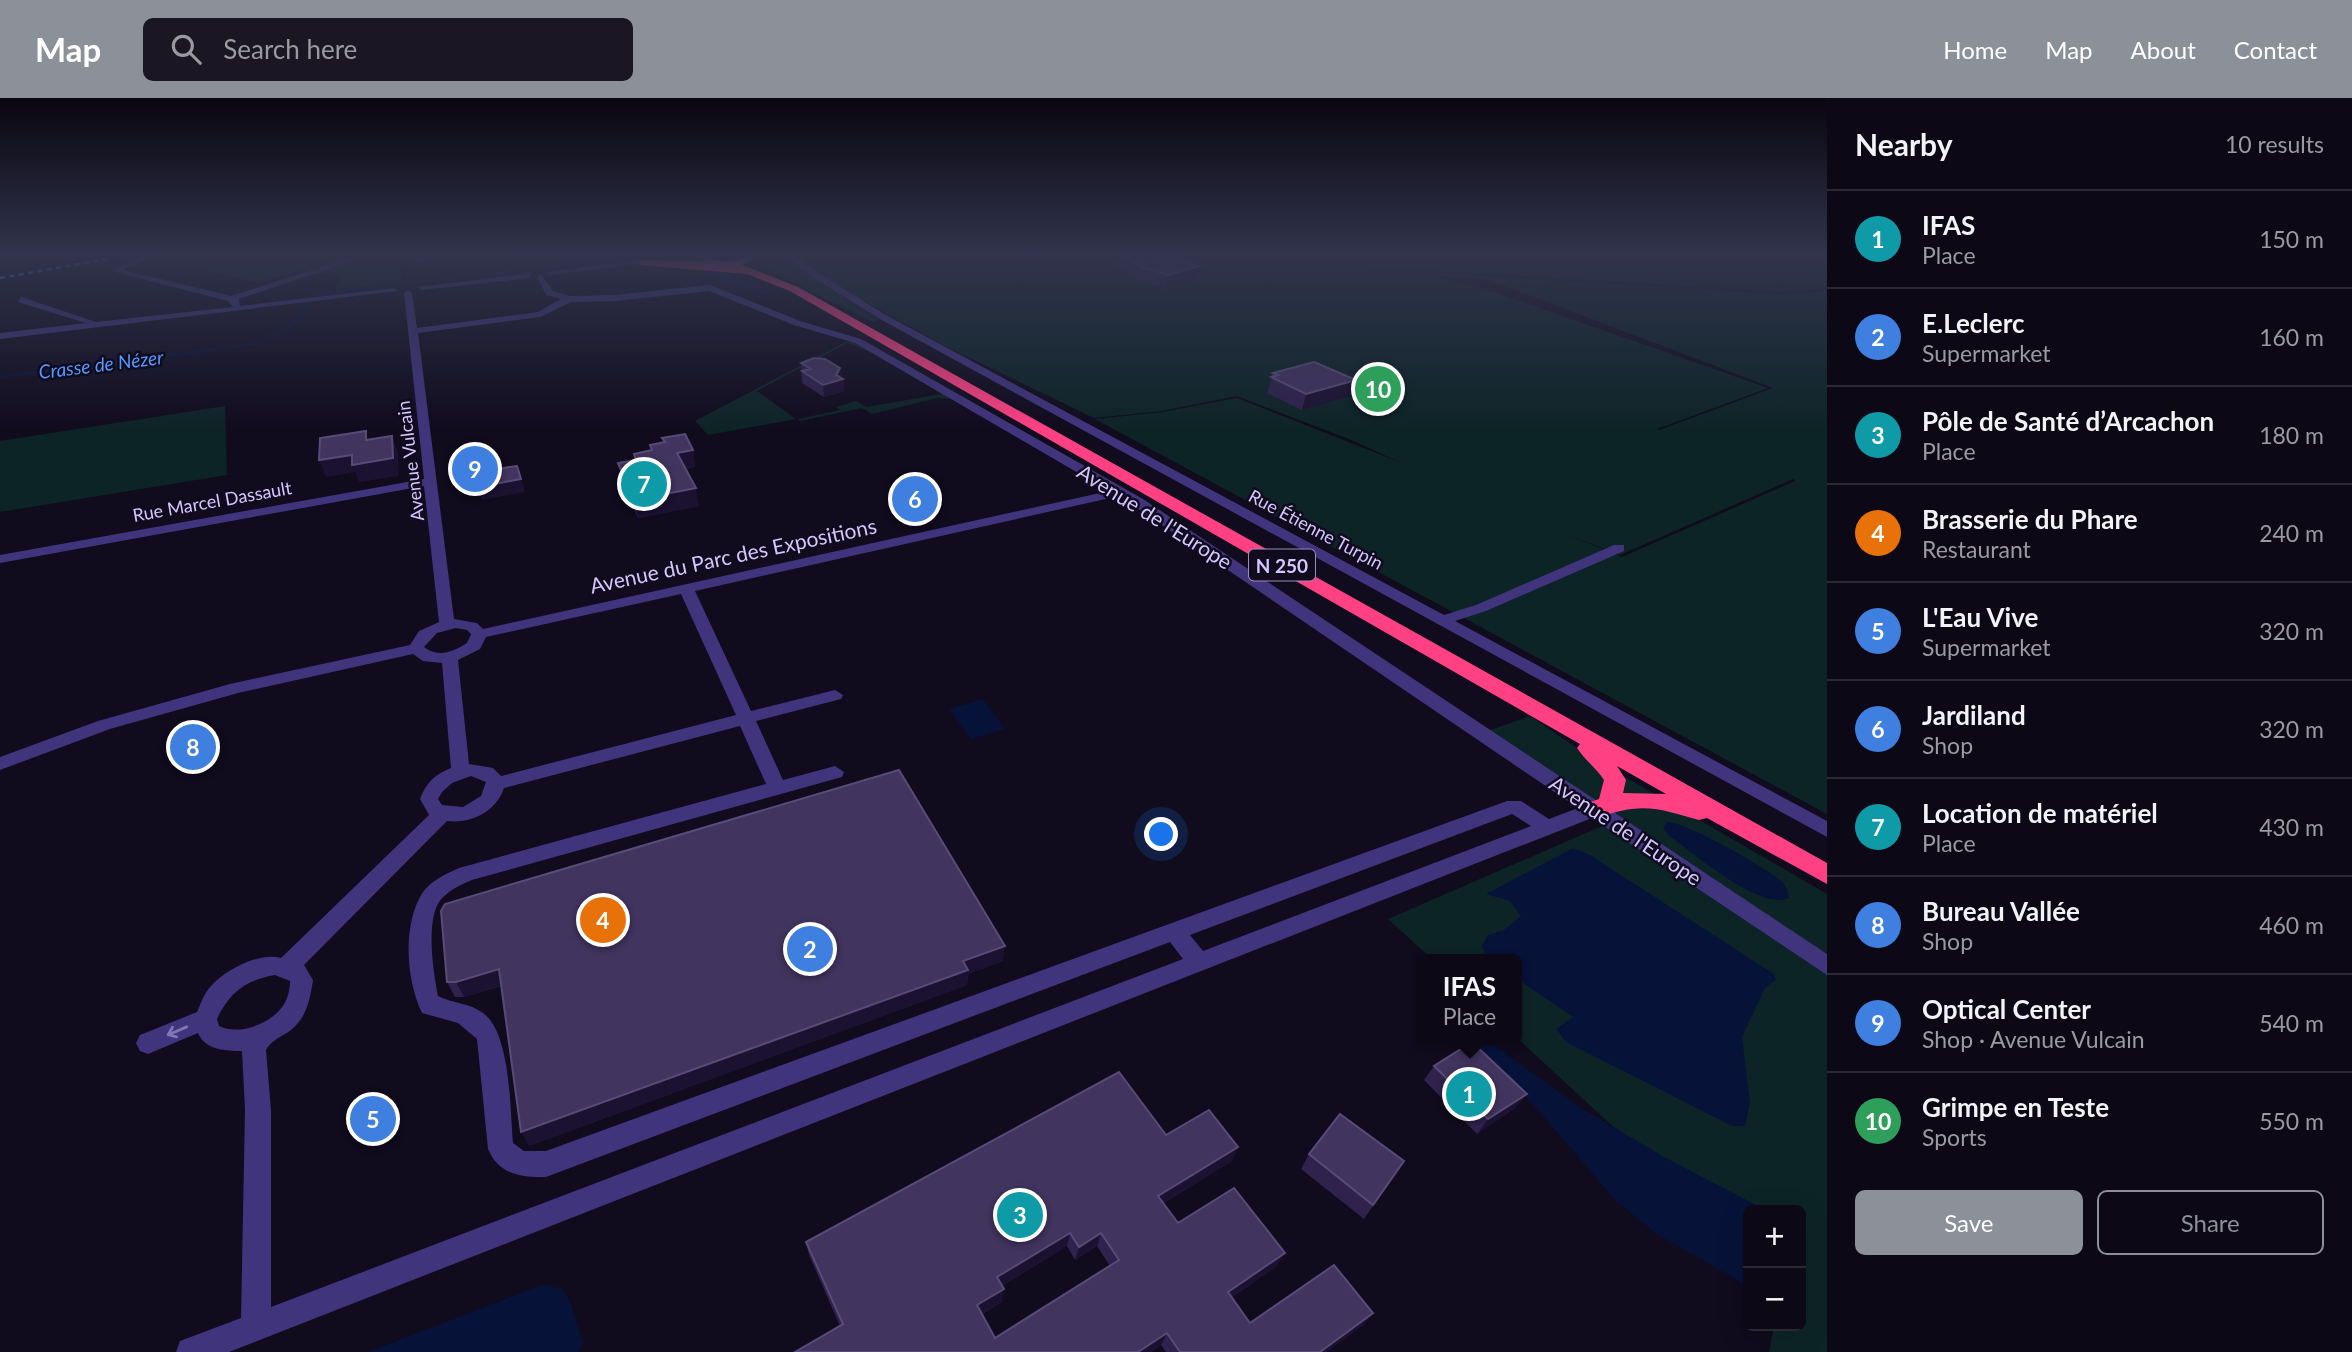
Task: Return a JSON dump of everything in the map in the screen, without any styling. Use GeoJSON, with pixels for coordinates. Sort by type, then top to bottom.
{"type":"FeatureCollection","features":[{"type":"Feature","properties":{"kind":"highway","name":"N 250"},"geometry":{"type":"LineString","coordinates":[[834,314],[859,325]]}},
{"type":"Feature","properties":{"kind":"highway","name":"N 250"},"geometry":{"type":"LineString","coordinates":[[838,314],[1493,684],[1827,877]]}},
{"type":"Feature","properties":{"kind":"highway","name":"N 250"},"geometry":{"type":"LineString","coordinates":[[852,314],[1827,859]]}},
{"type":"Feature","properties":{"kind":"highway"},"geometry":{"type":"LineString","coordinates":[[1493,684],[1604,761],[1615,780],[1602,806]]}},
{"type":"Feature","properties":{"kind":"highway"},"geometry":{"type":"LineString","coordinates":[[1602,806],[1649,800],[1683,805],[1827,877]]}},
{"type":"Feature","properties":{"kind":"street"},"geometry":{"type":"LineString","coordinates":[[63,314],[99,325]]}},
{"type":"Feature","properties":{"kind":"street"},"geometry":{"type":"LineString","coordinates":[[0,336],[172,314]]}},
{"type":"Feature","properties":{"kind":"street","name":"Avenue Vulcain"},"geometry":{"type":"LineString","coordinates":[[415,314],[413,331],[447,624]]}},
{"type":"Feature","properties":{"kind":"street"},"geometry":{"type":"LineString","coordinates":[[413,331],[541,314]]}},
{"type":"Feature","properties":{"kind":"street","name":"Avenue de l'Europe"},"geometry":{"type":"LineString","coordinates":[[775,314],[858,341],[1007,424],[1120,492],[1602,806],[1827,966]]}},
{"type":"Feature","properties":{"kind":"street","name":"Rue Étienne Turpin"},"geometry":{"type":"LineString","coordinates":[[877,314],[1827,830]]}},
{"type":"Feature","properties":{"kind":"street","name":"Rue Marcel Dassault"},"geometry":{"type":"LineString","coordinates":[[0,559],[431,481]]}},
{"type":"Feature","properties":{"kind":"street","name":"Avenue du Parc des Expositions"},"geometry":{"type":"LineString","coordinates":[[479,634],[1120,492]]}},
{"type":"Feature","properties":{"kind":"street"},"geometry":{"type":"LineString","coordinates":[[1444,620],[1481,608],[1619,548]]}},
{"type":"Feature","properties":{"kind":"street"},"geometry":{"type":"LineString","coordinates":[[686,588],[776,787]]}},
{"type":"Feature","properties":{"kind":"street"},"geometry":{"type":"LineString","coordinates":[[0,764],[104,725],[245,685],[416,648],[426,633],[447,624],[472,626],[479,634],[474,646],[450,657],[428,657],[416,648]]}},
{"type":"Feature","properties":{"kind":"street"},"geometry":{"type":"LineString","coordinates":[[450,657],[461,772]]}},
{"type":"Feature","properties":{"kind":"street"},"geometry":{"type":"LineString","coordinates":[[496,784],[835,695]]}},
{"type":"Feature","properties":{"kind":"street"},"geometry":{"type":"LineString","coordinates":[[461,772],[489,773],[496,784],[495,791],[483,805],[463,814],[442,814],[430,806],[431,793],[442,780],[461,772]]}},
{"type":"Feature","properties":{"kind":"street"},"geometry":{"type":"LineString","coordinates":[[835,772],[466,874],[451,880],[432,897],[424,910],[424,993],[430,1006],[469,1014],[485,1029],[490,1042],[501,1149],[519,1164],[546,1164],[1514,806],[1548,828]]}},
{"type":"Feature","properties":{"kind":"street"},"geometry":{"type":"LineString","coordinates":[[191,1352],[1602,806]]}},
{"type":"Feature","properties":{"kind":"street"},"geometry":{"type":"LineString","coordinates":[[288,967],[442,814]]}},
{"type":"Feature","properties":{"kind":"street"},"geometry":{"type":"LineString","coordinates":[[1174,931],[1199,962]]}},
{"type":"Feature","properties":{"kind":"street"},"geometry":{"type":"LineString","coordinates":[[288,967],[297,972],[302,980],[299,1002],[278,1026],[262,1035],[228,1042],[215,1038],[207,1030],[205,1019],[209,1006],[231,982],[261,968],[288,967]]}},
{"type":"Feature","properties":{"kind":"street"},"geometry":{"type":"LineString","coordinates":[[148,1043],[205,1019]]}},
{"type":"Feature","properties":{"kind":"street"},"geometry":{"type":"LineString","coordinates":[[256,1327],[258,1110],[254,1049],[262,1035]]}},
{"type":"Feature","properties":{"kind":"green space"},"geometry":{"type":"Polygon","coordinates":[[[855,314],[870,314],[880,320],[872,322],[855,314]]]}},
{"type":"Feature","properties":{"kind":"green space"},"geometry":{"type":"Polygon","coordinates":[[[887,314],[1556,314],[1768,388],[1657,429],[1659,430],[1773,388],[1577,314],[1827,314],[1827,814],[1095,419],[1163,412],[1237,398],[1399,462],[1354,441],[1237,396],[1162,411],[1094,418],[943,345],[887,314]],[[1793,479],[1620,555],[1561,532],[1622,557],[1795,481],[1793,479]]]}},
{"type":"Feature","properties":{"kind":"green space"},"geometry":{"type":"Polygon","coordinates":[[[853,341],[877,355],[848,343],[757,391],[796,419],[708,435],[695,421],[845,342],[853,341]]]}},
{"type":"Feature","properties":{"kind":"green space"},"geometry":{"type":"Polygon","coordinates":[[[931,387],[950,396],[949,399],[938,398],[872,414],[862,408],[800,421],[798,419],[840,410],[836,407],[856,401],[867,407],[941,394],[931,387]]]}},
{"type":"Feature","properties":{"kind":"green space"},"geometry":{"type":"Polygon","coordinates":[[[225,406],[227,475],[0,512],[0,441],[225,406]]]}},
{"type":"Feature","properties":{"kind":"green space"},"geometry":{"type":"Polygon","coordinates":[[[1530,716],[1586,754],[1827,894],[1827,1352],[1769,1352],[1773,1331],[1806,1331],[1806,1205],[1743,1205],[1743,1246],[1522,1043],[1522,954],[1426,954],[1388,919],[1602,826],[1476,735],[1530,716]]]}},
{"type":"Feature","properties":{"kind":"water"},"geometry":{"type":"Polygon","coordinates":[[[983,699],[1005,729],[971,739],[949,709],[983,699]]]}},
{"type":"Feature","properties":{"kind":"water"},"geometry":{"type":"Polygon","coordinates":[[[1668,822],[1708,837],[1758,865],[1782,882],[1789,898],[1776,900],[1744,889],[1668,835],[1663,827],[1668,822]]]}},
{"type":"Feature","properties":{"kind":"water"},"geometry":{"type":"Polygon","coordinates":[[[1573,848],[1590,855],[1774,974],[1776,980],[1765,988],[1742,1037],[1750,1103],[1745,1126],[1732,1126],[1566,1042],[1556,1029],[1573,1017],[1522,982],[1522,954],[1485,954],[1482,946],[1488,935],[1504,930],[1521,916],[1510,901],[1486,894],[1573,848]]]}},
{"type":"Feature","properties":{"kind":"water"},"geometry":{"type":"Polygon","coordinates":[[[1472,1045],[1494,1045],[1578,1106],[1666,1158],[1756,1205],[1743,1205],[1743,1283],[1657,1234],[1615,1200],[1532,1103],[1472,1045]]]}},
{"type":"Feature","properties":{"kind":"water"},"geometry":{"type":"Polygon","coordinates":[[[542,1285],[561,1288],[571,1303],[583,1344],[578,1352],[368,1352],[542,1285]]]}},
{"type":"Feature","properties":{"kind":"building"},"geometry":{"type":"Polygon","coordinates":[[[814,358],[825,359],[840,368],[836,375],[843,379],[823,385],[802,371],[811,369],[801,363],[814,358]]]}},
{"type":"Feature","properties":{"kind":"building"},"geometry":{"type":"Polygon","coordinates":[[[1314,362],[1356,380],[1306,394],[1271,377],[1278,375],[1273,373],[1314,362]]]}},
{"type":"Feature","properties":{"kind":"building"},"geometry":{"type":"Polygon","coordinates":[[[366,431],[366,440],[392,436],[393,458],[352,465],[352,455],[319,460],[320,438],[366,431]]]}},
{"type":"Feature","properties":{"kind":"building"},"geometry":{"type":"Polygon","coordinates":[[[685,434],[693,450],[677,453],[696,488],[634,500],[618,463],[636,460],[634,454],[652,450],[650,445],[665,442],[662,438],[685,434]]]}},
{"type":"Feature","properties":{"kind":"building"},"geometry":{"type":"Polygon","coordinates":[[[517,466],[521,479],[478,487],[475,472],[517,466]]]}},
{"type":"Feature","properties":{"kind":"building"},"geometry":{"type":"Polygon","coordinates":[[[899,770],[1005,946],[963,961],[968,970],[521,1132],[499,969],[456,982],[447,982],[441,911],[445,904],[899,770]]]}},
{"type":"Feature","properties":{"kind":"building"},"geometry":{"type":"Polygon","coordinates":[[[1467,1045],[1475,1045],[1527,1094],[1488,1119],[1434,1066],[1467,1045]]]}},
{"type":"Feature","properties":{"kind":"building"},"geometry":{"type":"Polygon","coordinates":[[[1119,1072],[1166,1135],[1209,1110],[1238,1147],[1158,1196],[1178,1223],[1234,1188],[1285,1253],[1228,1292],[1250,1323],[1334,1265],[1373,1313],[1320,1352],[1180,1352],[1167,1333],[1138,1352],[795,1352],[843,1324],[806,1242],[1119,1072]],[[1070,1233],[997,1277],[1004,1289],[977,1305],[995,1338],[1119,1260],[1101,1233],[1079,1247],[1070,1233]]]}},
{"type":"Feature","properties":{"kind":"building"},"geometry":{"type":"Polygon","coordinates":[[[1340,1114],[1404,1161],[1373,1205],[1309,1154],[1340,1114]]]}},
{"type":"Feature","properties":{"kind":"waterway","name":"Crasse de Nézer"},"geometry":{"type":"LineString","coordinates":[[0,377],[254,344],[296,323],[302,314]]}},
{"type":"Feature","properties":{"kind":"place","name":"Grimpe en Teste"},"geometry":{"type":"Point","coordinates":[1378,389]}},
{"type":"Feature","properties":{"kind":"place","name":"Optical Center"},"geometry":{"type":"Point","coordinates":[475,469]}},
{"type":"Feature","properties":{"kind":"place","name":"Location de matériel"},"geometry":{"type":"Point","coordinates":[644,484]}},
{"type":"Feature","properties":{"kind":"place","name":"Jardiland"},"geometry":{"type":"Point","coordinates":[915,499]}},
{"type":"Feature","properties":{"kind":"place","name":"Bureau Vallée"},"geometry":{"type":"Point","coordinates":[193,747]}},
{"type":"Feature","properties":{"kind":"place","name":"Brasserie du Phare"},"geometry":{"type":"Point","coordinates":[603,920]}},
{"type":"Feature","properties":{"kind":"place","name":"E.Leclerc"},"geometry":{"type":"Point","coordinates":[810,949]}},
{"type":"Feature","properties":{"kind":"place","name":"IFAS"},"geometry":{"type":"Point","coordinates":[1469,1094]}},
{"type":"Feature","properties":{"kind":"place","name":"L'Eau Vive"},"geometry":{"type":"Point","coordinates":[373,1119]}},
{"type":"Feature","properties":{"kind":"place","name":"Pôle de Santé d’Arcachon"},"geometry":{"type":"Point","coordinates":[1020,1215]}}]}
